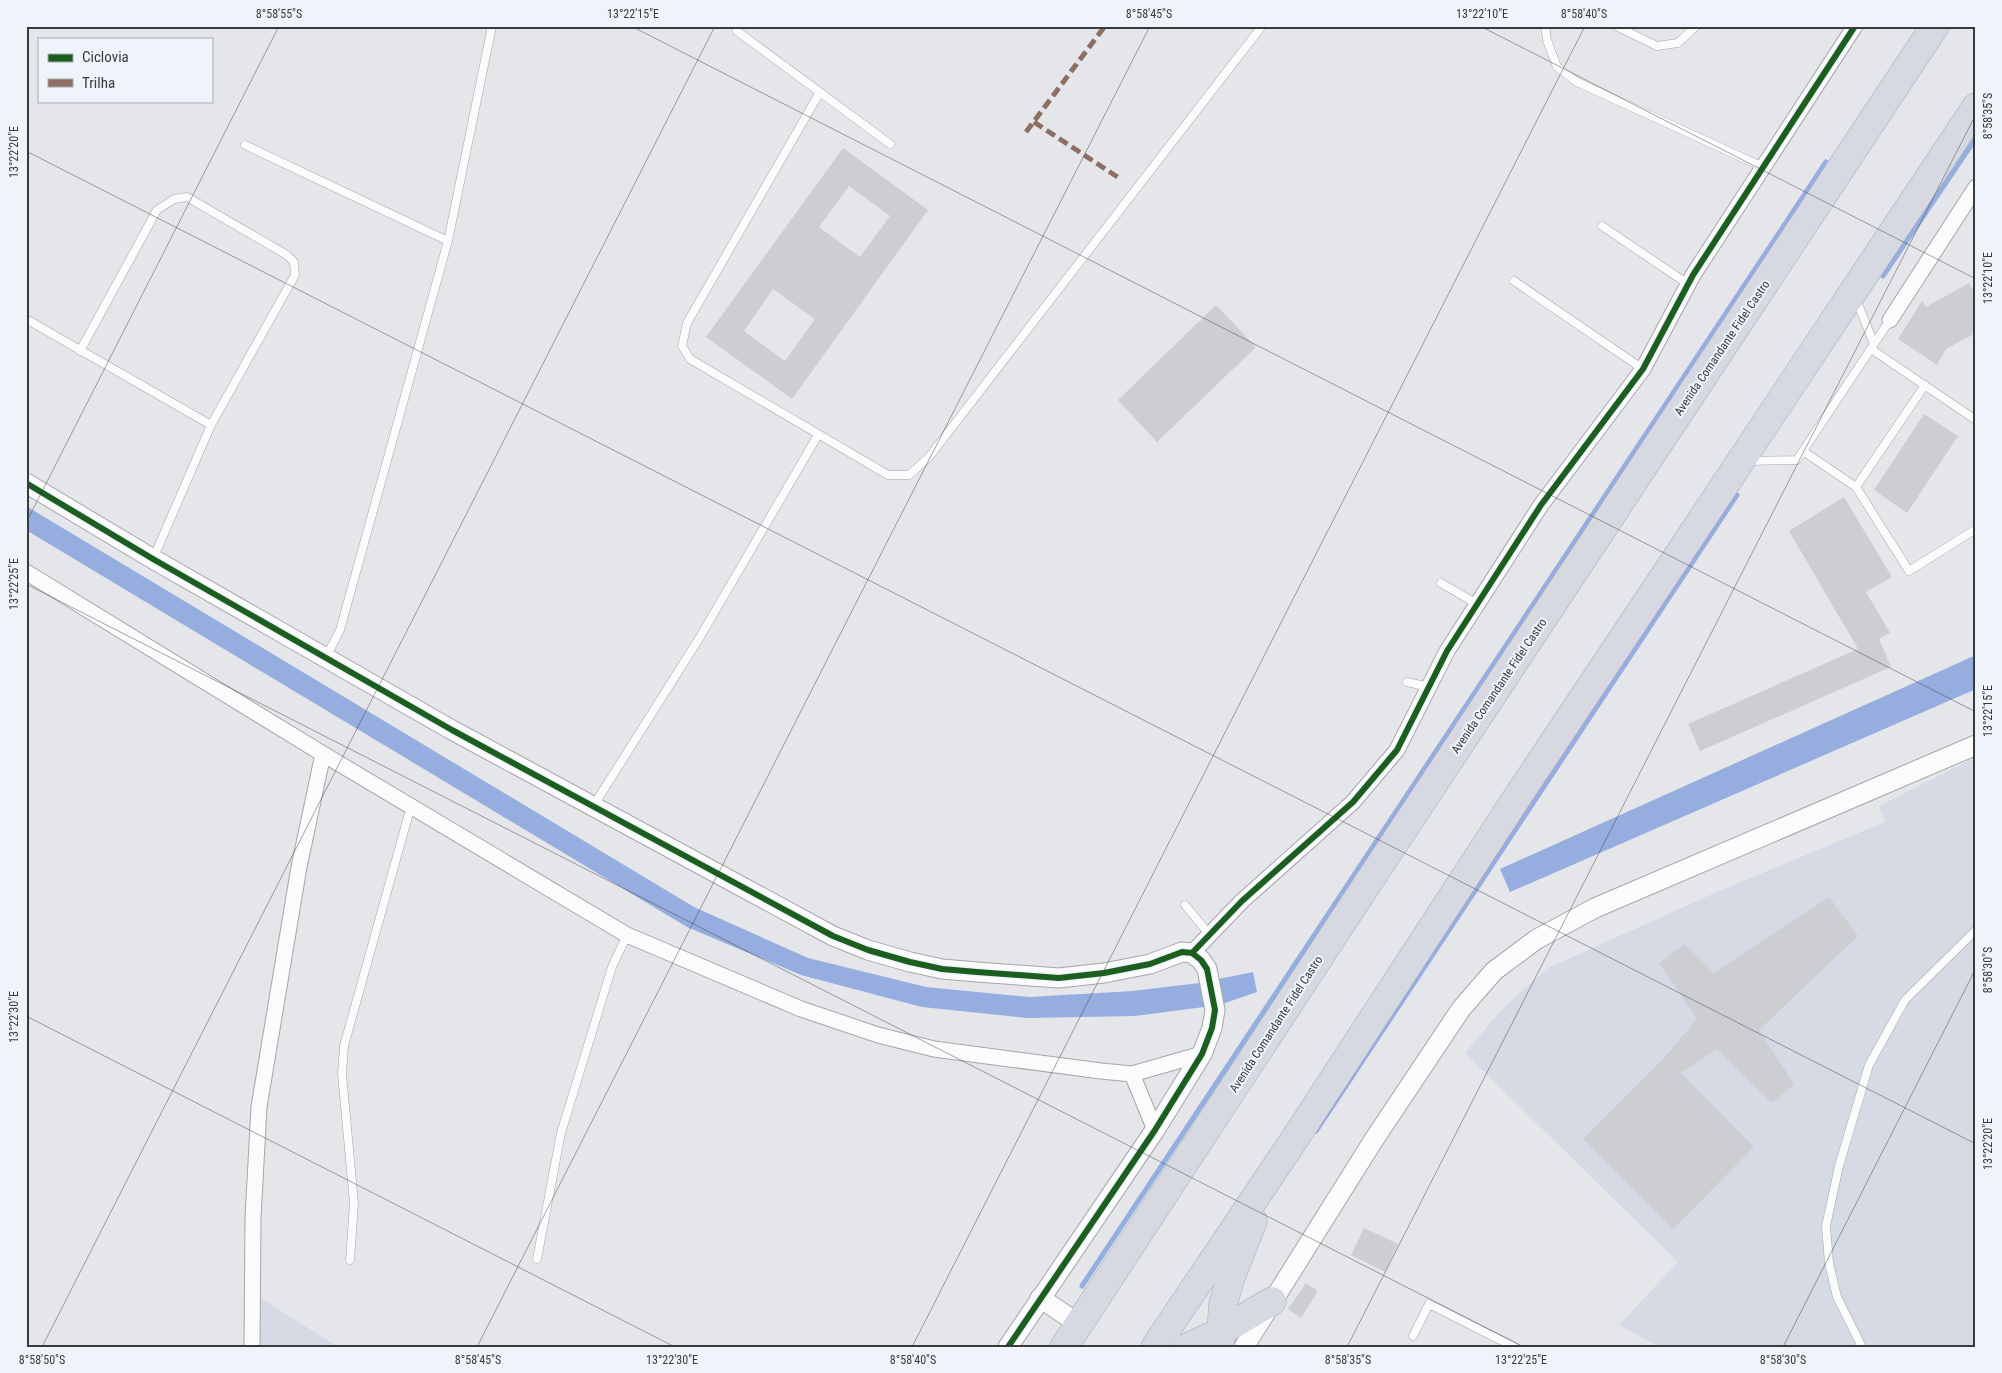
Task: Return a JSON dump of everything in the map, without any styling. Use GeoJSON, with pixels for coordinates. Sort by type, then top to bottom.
{"type":"FeatureCollection","features":[{"type":"Feature","properties":{"kind":"highway","name":"Avenida Comandante Fidel Castro"},"geometry":{"type":"LineString","coordinates":[[1064,1347],[1371,879],[1936,26]]}},
{"type":"Feature","properties":{"kind":"highway"},"geometry":{"type":"LineString","coordinates":[[1155,1347],[1292,1143],[1739,462],[1853,291],[1971,120]]}},
{"type":"Feature","properties":{"kind":"highway"},"geometry":{"type":"LineString","coordinates":[[1220,1339],[1223,1304],[1231,1277],[1258,1208],[1292,1143]]}},
{"type":"Feature","properties":{"kind":"highway"},"geometry":{"type":"LineString","coordinates":[[1188,1347],[1220,1339],[1272,1300]]}},
{"type":"Feature","properties":{"kind":"street"},"geometry":{"type":"LineString","coordinates":[[1192,953],[1242,901],[1353,802],[1397,750],[1447,651],[1541,505],[1643,369],[1688,284],[1855,26]]}},
{"type":"Feature","properties":{"kind":"street"},"geometry":{"type":"LineString","coordinates":[[1890,320],[1976,187]]}},
{"type":"Feature","properties":{"kind":"street"},"geometry":{"type":"LineString","coordinates":[[26,483],[326,659],[833,936],[868,950],[942,969],[1059,978],[1104,973],[1150,964],[1182,952],[1192,953],[1201,960],[1207,969],[1215,1010],[1212,1028],[1202,1054],[1155,1130],[1008,1347]]}},
{"type":"Feature","properties":{"kind":"street"},"geometry":{"type":"LineString","coordinates":[[26,572],[323,754],[627,935],[801,1009],[878,1035],[934,1049],[1132,1074],[1202,1054]]}},
{"type":"Feature","properties":{"kind":"street"},"geometry":{"type":"LineString","coordinates":[[1244,1347],[1373,1141],[1461,1009],[1494,971],[1537,939],[1595,908],[1976,745]]}},
{"type":"Feature","properties":{"kind":"street"},"geometry":{"type":"LineString","coordinates":[[252,1347],[253,1218],[259,1107],[299,866],[323,754]]}},
{"type":"Feature","properties":{"kind":"street"},"geometry":{"type":"LineString","coordinates":[[1132,1074],[1155,1130]]}},
{"type":"Feature","properties":{"kind":"street"},"geometry":{"type":"LineString","coordinates":[[1040,1298],[1079,1324]]}},
{"type":"Feature","properties":{"kind":"lane"},"geometry":{"type":"LineString","coordinates":[[326,659],[340,630],[448,241],[492,26]]}},
{"type":"Feature","properties":{"kind":"lane"},"geometry":{"type":"LineString","coordinates":[[820,92],[687,323],[682,346],[690,359],[888,475],[909,475],[929,457],[1262,26]]}},
{"type":"Feature","properties":{"kind":"lane"},"geometry":{"type":"LineString","coordinates":[[1545,26],[1547,40],[1557,67],[1577,82],[1763,167]]}},
{"type":"Feature","properties":{"kind":"lane"},"geometry":{"type":"LineString","coordinates":[[1616,26],[1657,46],[1678,43],[1696,26]]}},
{"type":"Feature","properties":{"kind":"lane"},"geometry":{"type":"LineString","coordinates":[[737,31],[890,144]]}},
{"type":"Feature","properties":{"kind":"lane"},"geometry":{"type":"LineString","coordinates":[[245,145],[448,241]]}},
{"type":"Feature","properties":{"kind":"lane"},"geometry":{"type":"LineString","coordinates":[[80,351],[157,210],[174,199],[187,197],[287,255],[294,262],[295,275],[210,425],[153,559]]}},
{"type":"Feature","properties":{"kind":"lane"},"geometry":{"type":"LineString","coordinates":[[1602,226],[1688,284]]}},
{"type":"Feature","properties":{"kind":"lane"},"geometry":{"type":"LineString","coordinates":[[1514,281],[1643,369]]}},
{"type":"Feature","properties":{"kind":"lane"},"geometry":{"type":"LineString","coordinates":[[1853,291],[1872,347],[1976,420]]}},
{"type":"Feature","properties":{"kind":"lane"},"geometry":{"type":"LineString","coordinates":[[26,319],[210,425]]}},
{"type":"Feature","properties":{"kind":"lane"},"geometry":{"type":"LineString","coordinates":[[1739,462],[1797,460],[1890,320]]}},
{"type":"Feature","properties":{"kind":"lane"},"geometry":{"type":"LineString","coordinates":[[1856,487],[1924,385]]}},
{"type":"Feature","properties":{"kind":"lane"},"geometry":{"type":"LineString","coordinates":[[593,806],[700,637],[818,434]]}},
{"type":"Feature","properties":{"kind":"lane"},"geometry":{"type":"LineString","coordinates":[[1803,451],[1856,487],[1909,571],[1976,529]]}},
{"type":"Feature","properties":{"kind":"lane"},"geometry":{"type":"LineString","coordinates":[[1441,583],[1477,604]]}},
{"type":"Feature","properties":{"kind":"lane"},"geometry":{"type":"LineString","coordinates":[[1407,682],[1429,687]]}},
{"type":"Feature","properties":{"kind":"lane"},"geometry":{"type":"LineString","coordinates":[[350,1260],[354,1203],[342,1074],[344,1046],[411,806]]}},
{"type":"Feature","properties":{"kind":"lane"},"geometry":{"type":"LineString","coordinates":[[1184,905],[1209,934]]}},
{"type":"Feature","properties":{"kind":"lane"},"geometry":{"type":"LineString","coordinates":[[1862,1347],[1837,1296],[1829,1262],[1826,1226],[1839,1166],[1869,1064],[1905,1000],[1976,930]]}},
{"type":"Feature","properties":{"kind":"lane"},"geometry":{"type":"LineString","coordinates":[[537,1259],[561,1133],[612,967],[627,935]]}},
{"type":"Feature","properties":{"kind":"lane"},"geometry":{"type":"LineString","coordinates":[[1413,1336],[1429,1304],[1514,1347]]}},
{"type":"Feature","properties":{"kind":"shaded area"},"geometry":{"type":"Polygon","coordinates":[[[1976,757],[1976,1347],[1659,1347],[1619,1325],[1678,1262],[1465,1053],[1503,1008],[1548,968],[1717,892],[1885,822],[1879,806],[1976,757]]]}},
{"type":"Feature","properties":{"kind":"shaded area"},"geometry":{"type":"Polygon","coordinates":[[[256,1295],[338,1347],[257,1347],[256,1295]]]}},
{"type":"Feature","properties":{"kind":"water"},"geometry":{"type":"Polygon","coordinates":[[[26,506],[694,907],[808,958],[926,987],[1029,997],[1133,991],[1199,983],[1253,972],[1257,992],[1225,1003],[1135,1016],[1028,1018],[922,1007],[801,975],[687,927],[26,530],[26,506]]]}},
{"type":"Feature","properties":{"kind":"water"},"geometry":{"type":"Polygon","coordinates":[[[1976,655],[1976,689],[1510,892],[1500,869],[1976,655]]]}},
{"type":"Feature","properties":{"kind":"building"},"geometry":{"type":"Polygon","coordinates":[[[843,148],[928,210],[792,399],[706,337],[843,148]],[[849,186],[819,227],[860,257],[890,216],[849,186]],[[773,289],[744,331],[785,361],[815,319],[773,289]]]}},
{"type":"Feature","properties":{"kind":"building"},"geometry":{"type":"Polygon","coordinates":[[[1969,283],[1976,295],[1976,333],[1946,349],[1937,365],[1898,339],[1922,301],[1926,307],[1969,283]]]}},
{"type":"Feature","properties":{"kind":"building"},"geometry":{"type":"Polygon","coordinates":[[[1216,305],[1256,347],[1157,442],[1118,400],[1216,305]]]}},
{"type":"Feature","properties":{"kind":"building"},"geometry":{"type":"Polygon","coordinates":[[[1924,414],[1958,436],[1907,513],[1874,490],[1924,414]]]}},
{"type":"Feature","properties":{"kind":"building"},"geometry":{"type":"Polygon","coordinates":[[[1844,497],[1892,577],[1866,592],[1890,633],[1879,639],[1891,667],[1700,751],[1688,724],[1858,649],[1789,531],[1844,497]]]}},
{"type":"Feature","properties":{"kind":"building"},"geometry":{"type":"Polygon","coordinates":[[[1829,897],[1858,936],[1759,1030],[1794,1084],[1772,1103],[1717,1049],[1681,1073],[1754,1147],[1673,1229],[1583,1139],[1665,1057],[1697,1019],[1659,963],[1685,944],[1714,973],[1829,897]]]}},
{"type":"Feature","properties":{"kind":"building"},"geometry":{"type":"Polygon","coordinates":[[[1364,1228],[1398,1244],[1385,1272],[1351,1255],[1364,1228]]]}},
{"type":"Feature","properties":{"kind":"building"},"geometry":{"type":"Polygon","coordinates":[[[1306,1283],[1318,1291],[1301,1318],[1288,1309],[1306,1283]]]}},
{"type":"Feature","properties":{"kind":"waterway"},"geometry":{"type":"LineString","coordinates":[[1883,276],[1976,138]]}},
{"type":"Feature","properties":{"kind":"waterway"},"geometry":{"type":"LineString","coordinates":[[1082,1286],[1826,162]]}},
{"type":"Feature","properties":{"kind":"waterway"},"geometry":{"type":"LineString","coordinates":[[1316,1131],[1737,495]]}},
{"type":"Feature","properties":{"kind":"marked path"},"geometry":{"type":"LineString","coordinates":[[1026,132],[1105,26]]}},
{"type":"Feature","properties":{"kind":"marked path"},"geometry":{"type":"LineString","coordinates":[[1034,122],[1119,178]]}},
{"type":"Feature","properties":{"kind":"cycle path"},"geometry":{"type":"LineString","coordinates":[[1192,953],[1242,901],[1353,802],[1397,750],[1447,651],[1541,505],[1643,369],[1693,275],[1855,26]]}},
{"type":"Feature","properties":{"kind":"cycle path"},"geometry":{"type":"LineString","coordinates":[[26,483],[153,559],[452,730],[833,936],[868,950],[942,969],[1059,978],[1104,973],[1150,964],[1182,952],[1192,953],[1201,960],[1207,969],[1215,1010],[1212,1028],[1202,1054],[1155,1130],[1008,1347]]}}]}
